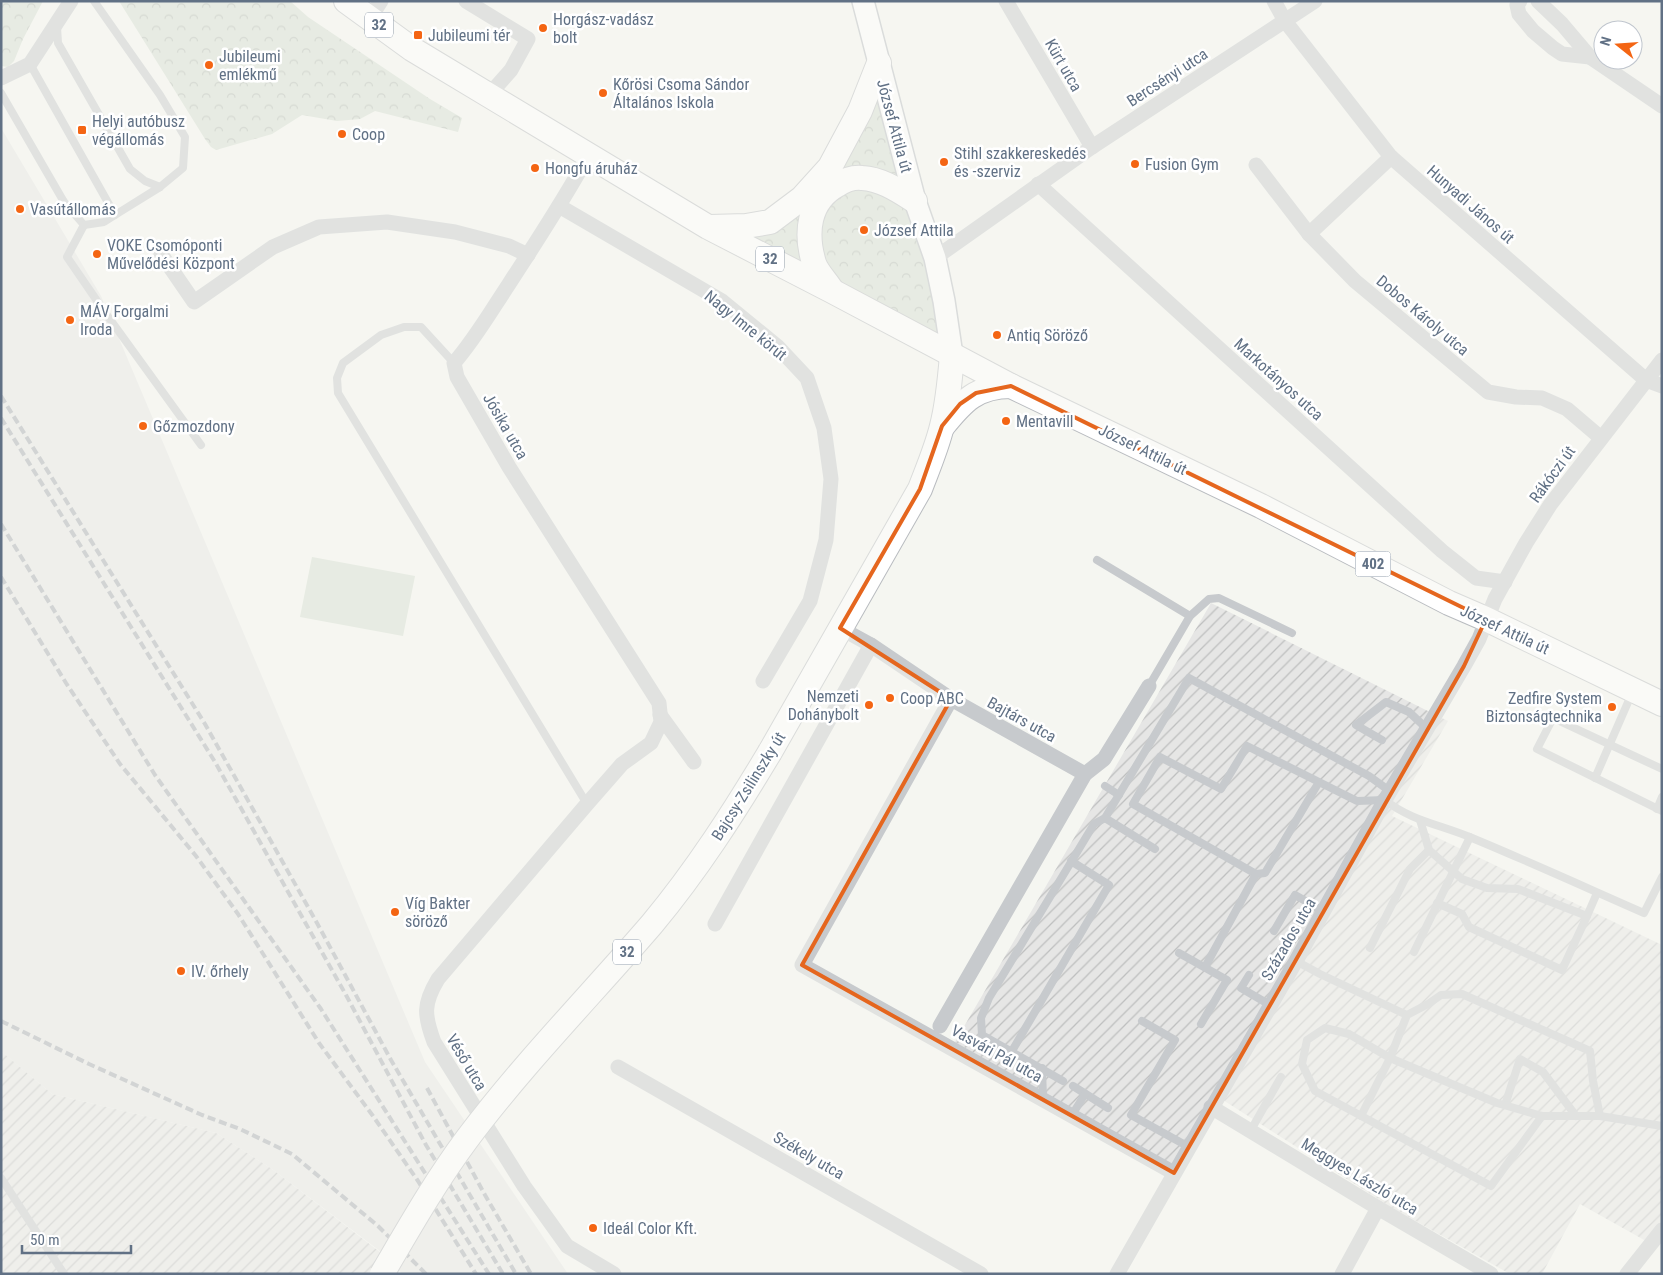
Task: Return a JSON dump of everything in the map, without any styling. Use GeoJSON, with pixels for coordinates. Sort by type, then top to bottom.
{"type":"FeatureCollection","features":[{"type":"Feature","properties":{"kind":"main road","name":"32"},"geometry":{"type":"LineString","coordinates":[[346,1],[375,10],[412,49],[708,227],[832,290],[952,356]]}},
{"type":"Feature","properties":{"kind":"main road"},"geometry":{"type":"LineString","coordinates":[[708,227],[746,226],[770,222],[802,198],[830,167],[860,111],[879,63]]}},
{"type":"Feature","properties":{"kind":"main road"},"geometry":{"type":"LineString","coordinates":[[832,290],[815,266],[811,250],[810,228],[816,203],[828,190],[846,179],[862,178],[882,182],[915,201]]}},
{"type":"Feature","properties":{"kind":"main road","name":"József Attila út"},"geometry":{"type":"LineString","coordinates":[[952,356],[1261,506],[1449,603],[1662,704]]}},
{"type":"Feature","properties":{"kind":"main road","name":"Bajcsy-Zsilinszky út"},"geometry":{"type":"LineString","coordinates":[[382,1274],[424,1200],[467,1139],[653,922],[698,866],[733,814],[920,489],[942,426],[948,397],[952,356]]}},
{"type":"Feature","properties":{"kind":"main road"},"geometry":{"type":"LineString","coordinates":[[942,426],[960,404],[976,394],[997,386],[1011,386]]}},
{"type":"Feature","properties":{"kind":"street"},"geometry":{"type":"LineString","coordinates":[[1,78],[30,64],[71,1]]}},
{"type":"Feature","properties":{"kind":"street"},"geometry":{"type":"LineString","coordinates":[[466,1],[528,38],[511,70],[488,96]]}},
{"type":"Feature","properties":{"kind":"street","name":"József Attila út"},"geometry":{"type":"LineString","coordinates":[[863,1],[915,201],[935,258],[944,301],[952,356]]}},
{"type":"Feature","properties":{"kind":"street","name":"Kürt utca"},"geometry":{"type":"LineString","coordinates":[[1006,1],[1092,147]]}},
{"type":"Feature","properties":{"kind":"street","name":"Hunyadi János út"},"geometry":{"type":"LineString","coordinates":[[1264,1],[1285,21],[1391,157],[1646,380],[1662,386]]}},
{"type":"Feature","properties":{"kind":"street","name":"Hunyadi János út"},"geometry":{"type":"LineString","coordinates":[[1274,1],[1285,21]]}},
{"type":"Feature","properties":{"kind":"street","name":"Bercsényi utca"},"geometry":{"type":"LineString","coordinates":[[935,258],[1092,147],[1315,1]]}},
{"type":"Feature","properties":{"kind":"street"},"geometry":{"type":"LineString","coordinates":[[1520,1],[1518,5],[1519,14],[1533,31],[1553,48],[1562,54],[1590,57]]}},
{"type":"Feature","properties":{"kind":"street"},"geometry":{"type":"LineString","coordinates":[[1538,1],[1562,24],[1590,57],[1662,106]]}},
{"type":"Feature","properties":{"kind":"street"},"geometry":{"type":"LineString","coordinates":[[454,363],[467,348],[528,255],[588,156]]}},
{"type":"Feature","properties":{"kind":"street"},"geometry":{"type":"LineString","coordinates":[[1309,234],[1391,157]]}},
{"type":"Feature","properties":{"kind":"street","name":"Dobos Károly utca"},"geometry":{"type":"LineString","coordinates":[[1256,165],[1309,234],[1355,281],[1488,392],[1516,397],[1542,398],[1567,409],[1601,438]]}},
{"type":"Feature","properties":{"kind":"street","name":"Markotányos utca"},"geometry":{"type":"LineString","coordinates":[[1038,184],[1442,551],[1476,578],[1505,582]]}},
{"type":"Feature","properties":{"kind":"street","name":"Nagy Imre körút"},"geometry":{"type":"LineString","coordinates":[[559,206],[722,301],[777,346],[807,378],[824,428],[831,479],[826,540],[810,601],[763,681]]}},
{"type":"Feature","properties":{"kind":"street"},"geometry":{"type":"LineString","coordinates":[[161,254],[194,302],[273,247],[319,227],[387,222],[455,232],[509,246],[528,255]]}},
{"type":"Feature","properties":{"kind":"street","name":"Rákóczi út"},"geometry":{"type":"LineString","coordinates":[[1486,619],[1526,543],[1550,505],[1662,360]]}},
{"type":"Feature","properties":{"kind":"street","name":"Jósika utca"},"geometry":{"type":"LineString","coordinates":[[454,363],[457,377],[509,467],[659,703],[661,718],[694,762]]}},
{"type":"Feature","properties":{"kind":"street","name":"Százados utca"},"geometry":{"type":"LineString","coordinates":[[1117,1274],[1388,796],[1468,659],[1479,639],[1486,619]]}},
{"type":"Feature","properties":{"kind":"street","name":"Bajtárs utca"},"geometry":{"type":"LineString","coordinates":[[840,628],[871,645],[951,699],[1085,774]]}},
{"type":"Feature","properties":{"kind":"street"},"geometry":{"type":"LineString","coordinates":[[715,924],[871,645]]}},
{"type":"Feature","properties":{"kind":"street"},"geometry":{"type":"LineString","coordinates":[[940,1026],[1085,774],[1104,759],[1149,686]]}},
{"type":"Feature","properties":{"kind":"street","name":"Vasvári Pál utca"},"geometry":{"type":"LineString","coordinates":[[951,699],[802,966],[1174,1173]]}},
{"type":"Feature","properties":{"kind":"street","name":"Véső utca"},"geometry":{"type":"LineString","coordinates":[[614,1274],[567,1246],[524,1186],[434,1042],[426,1017],[426,1003],[438,979],[586,804],[622,764],[652,743],[661,718]]}},
{"type":"Feature","properties":{"kind":"street","name":"Székely utca"},"geometry":{"type":"LineString","coordinates":[[618,1067],[982,1274]]}},
{"type":"Feature","properties":{"kind":"street","name":"Meggyes László utca"},"geometry":{"type":"LineString","coordinates":[[1212,1107],[1491,1274]]}},
{"type":"Feature","properties":{"kind":"street"},"geometry":{"type":"LineString","coordinates":[[1342,1274],[1378,1208]]}},
{"type":"Feature","properties":{"kind":"street"},"geometry":{"type":"LineString","coordinates":[[1627,1274],[1662,1230]]}},
{"type":"Feature","properties":{"kind":"lane"},"geometry":{"type":"LineString","coordinates":[[84,225],[104,222],[160,187],[183,168],[185,137],[160,95],[94,1]]}},
{"type":"Feature","properties":{"kind":"lane"},"geometry":{"type":"LineString","coordinates":[[57,25],[58,43],[130,169],[145,181],[160,187]]}},
{"type":"Feature","properties":{"kind":"lane"},"geometry":{"type":"LineString","coordinates":[[30,64],[115,215]]}},
{"type":"Feature","properties":{"kind":"lane"},"geometry":{"type":"LineString","coordinates":[[1,93],[64,202],[84,225]]}},
{"type":"Feature","properties":{"kind":"lane"},"geometry":{"type":"LineString","coordinates":[[49,212],[64,202]]}},
{"type":"Feature","properties":{"kind":"lane"},"geometry":{"type":"LineString","coordinates":[[84,225],[67,257],[201,445]]}},
{"type":"Feature","properties":{"kind":"lane"},"geometry":{"type":"LineString","coordinates":[[454,363],[421,327],[404,327],[381,335],[343,363],[337,378],[338,393],[586,804]]}},
{"type":"Feature","properties":{"kind":"lane"},"geometry":{"type":"LineString","coordinates":[[1097,560],[1190,616]]}},
{"type":"Feature","properties":{"kind":"lane"},"geometry":{"type":"LineString","coordinates":[[1149,686],[1190,616],[1209,599],[1219,598],[1292,633]]}},
{"type":"Feature","properties":{"kind":"lane"},"geometry":{"type":"LineString","coordinates":[[1063,1081],[982,1035],[981,1018],[988,998],[1071,861],[1094,824],[1105,818],[1189,678],[1369,776],[1388,796],[1397,810],[1420,820],[1470,836],[1644,913],[1662,877]]}},
{"type":"Feature","properties":{"kind":"lane"},"geometry":{"type":"LineString","coordinates":[[1595,778],[1633,690]]}},
{"type":"Feature","properties":{"kind":"lane"},"geometry":{"type":"LineString","coordinates":[[1382,740],[1356,725],[1386,702],[1409,712],[1424,726]]}},
{"type":"Feature","properties":{"kind":"lane"},"geometry":{"type":"LineString","coordinates":[[1662,769],[1553,718],[1537,749],[1659,810],[1662,797]]}},
{"type":"Feature","properties":{"kind":"lane"},"geometry":{"type":"LineString","coordinates":[[1319,782],[1265,872],[1256,874],[1133,804],[1160,757],[1221,789],[1247,746],[1319,782],[1357,801],[1388,796]]}},
{"type":"Feature","properties":{"kind":"lane"},"geometry":{"type":"LineString","coordinates":[[1105,786],[1119,795]]}},
{"type":"Feature","properties":{"kind":"lane"},"geometry":{"type":"LineString","coordinates":[[1105,818],[1155,850]]}},
{"type":"Feature","properties":{"kind":"lane"},"geometry":{"type":"LineString","coordinates":[[1420,820],[1429,850],[1462,878],[1486,888],[1518,889],[1587,916]]}},
{"type":"Feature","properties":{"kind":"lane"},"geometry":{"type":"LineString","coordinates":[[1414,952],[1470,836]]}},
{"type":"Feature","properties":{"kind":"lane"},"geometry":{"type":"LineString","coordinates":[[1370,948],[1410,869],[1429,850]]}},
{"type":"Feature","properties":{"kind":"lane"},"geometry":{"type":"LineString","coordinates":[[1012,1052],[1109,885],[1071,861]]}},
{"type":"Feature","properties":{"kind":"lane"},"geometry":{"type":"LineString","coordinates":[[1205,967],[1256,874]]}},
{"type":"Feature","properties":{"kind":"lane"},"geometry":{"type":"LineString","coordinates":[[1437,903],[1462,914],[1469,927],[1562,970],[1597,892]]}},
{"type":"Feature","properties":{"kind":"lane"},"geometry":{"type":"LineString","coordinates":[[1274,931],[1295,895],[1323,912]]}},
{"type":"Feature","properties":{"kind":"lane"},"geometry":{"type":"LineString","coordinates":[[1179,953],[1226,980],[1201,1024]]}},
{"type":"Feature","properties":{"kind":"lane"},"geometry":{"type":"LineString","coordinates":[[1296,960],[1320,974],[1407,1015]]}},
{"type":"Feature","properties":{"kind":"lane"},"geometry":{"type":"LineString","coordinates":[[1249,975],[1241,988],[1270,1005]]}},
{"type":"Feature","properties":{"kind":"lane"},"geometry":{"type":"LineString","coordinates":[[1361,1116],[1390,1058],[1407,1015],[1441,996],[1462,994],[1590,1050],[1593,1081],[1600,1116]]}},
{"type":"Feature","properties":{"kind":"lane"},"geometry":{"type":"LineString","coordinates":[[1142,1021],[1175,1040],[1131,1116],[1189,1147]]}},
{"type":"Feature","properties":{"kind":"lane"},"geometry":{"type":"LineString","coordinates":[[1542,1116],[1491,1186],[1315,1091],[1302,1064],[1307,1040],[1325,1028],[1349,1034],[1390,1058],[1505,1105],[1542,1116],[1600,1116],[1662,1126]]}},
{"type":"Feature","properties":{"kind":"lane"},"geometry":{"type":"LineString","coordinates":[[1505,1105],[1520,1059],[1543,1072],[1576,1116]]}},
{"type":"Feature","properties":{"kind":"lane"},"geometry":{"type":"LineString","coordinates":[[1042,1068],[1043,1100]]}},
{"type":"Feature","properties":{"kind":"lane"},"geometry":{"type":"LineString","coordinates":[[1251,1130],[1281,1077]]}},
{"type":"Feature","properties":{"kind":"lane"},"geometry":{"type":"LineString","coordinates":[[1073,1086],[1108,1108]]}},
{"type":"Feature","properties":{"kind":"lane"},"geometry":{"type":"LineString","coordinates":[[1072,1115],[1085,1094]]}},
{"type":"Feature","properties":{"kind":"lane"},"geometry":{"type":"LineString","coordinates":[[1,1178],[64,1274]]}},
{"type":"Feature","properties":{"kind":"highlighted area"},"geometry":{"type":"Polygon","coordinates":[[[1011,386],[1486,619],[1464,666],[1174,1173],[802,965],[951,699],[840,628],[920,489],[942,426],[960,404],[976,393],[1011,386]]]}},
{"type":"Feature","properties":{"kind":"shaded area"},"geometry":{"type":"Polygon","coordinates":[[[1,128],[101,296],[425,1062],[568,1274],[402,1274],[389,1258],[272,1169],[216,1133],[52,1094],[1,1051],[1,128]]]}},
{"type":"Feature","properties":{"kind":"shaded area"},"geometry":{"type":"Polygon","coordinates":[[[1211,603],[1448,721],[1392,816],[1662,945],[1662,1224],[1646,1241],[1580,1204],[1542,1274],[1510,1274],[1389,1206],[1223,1100],[1171,1165],[955,1042],[1211,603]]]}},
{"type":"Feature","properties":{"kind":"shaded area"},"geometry":{"type":"Polygon","coordinates":[[[1,1051],[52,1094],[216,1133],[272,1169],[389,1259],[382,1274],[1,1274],[1,1051]]]}},
{"type":"Feature","properties":{"kind":"green space"},"geometry":{"type":"Polygon","coordinates":[[[1,1],[43,1],[14,61],[8,67],[1,66],[1,1]]]}},
{"type":"Feature","properties":{"kind":"green space"},"geometry":{"type":"Polygon","coordinates":[[[119,1],[290,1],[308,17],[430,99],[462,118],[458,132],[375,111],[360,119],[337,121],[302,115],[272,134],[216,150],[205,139],[119,1]]]}},
{"type":"Feature","properties":{"kind":"green space"},"geometry":{"type":"Polygon","coordinates":[[[879,63],[952,355],[708,227],[746,226],[802,198],[879,63]]]}},
{"type":"Feature","properties":{"kind":"green space"},"geometry":{"type":"Polygon","coordinates":[[[312,557],[415,576],[403,636],[300,617],[312,557]]]}},
{"type":"Feature","properties":{"kind":"railway"},"geometry":{"type":"LineString","coordinates":[[1,396],[205,724],[317,923],[391,1060],[516,1274]]}},
{"type":"Feature","properties":{"kind":"railway"},"geometry":{"type":"LineString","coordinates":[[1,418],[215,762],[346,995],[426,1145],[503,1274]]}},
{"type":"Feature","properties":{"kind":"railway"},"geometry":{"type":"LineString","coordinates":[[1,524],[155,775],[321,1009],[489,1274]]}},
{"type":"Feature","properties":{"kind":"railway"},"geometry":{"type":"LineString","coordinates":[[1,577],[66,683],[120,764],[196,856],[238,914],[319,1043],[418,1181],[476,1274]]}},
{"type":"Feature","properties":{"kind":"railway"},"geometry":{"type":"LineString","coordinates":[[1,1021],[89,1064],[202,1115],[240,1129],[292,1154],[378,1226],[426,1274]]}},
{"type":"Feature","properties":{"kind":"railway"},"geometry":{"type":"LineString","coordinates":[[427,1088],[485,1195],[531,1274]]}},
{"type":"Feature","properties":{"kind":"place","name":"Horgász-vadász bolt"},"geometry":{"type":"Point","coordinates":[543,28]}},
{"type":"Feature","properties":{"kind":"place","name":"Jubileumi tér"},"geometry":{"type":"Point","coordinates":[418,35]}},
{"type":"Feature","properties":{"kind":"place","name":"Jubileumi emlékmű"},"geometry":{"type":"Point","coordinates":[209,65]}},
{"type":"Feature","properties":{"kind":"place","name":"Kőrösi Csoma Sándor Általános Iskola"},"geometry":{"type":"Point","coordinates":[603,93]}},
{"type":"Feature","properties":{"kind":"place","name":"Helyi autóbusz végállomás"},"geometry":{"type":"Point","coordinates":[82,130]}},
{"type":"Feature","properties":{"kind":"place","name":"Coop"},"geometry":{"type":"Point","coordinates":[342,134]}},
{"type":"Feature","properties":{"kind":"place","name":"Stihl szakkereskedés és -szerviz"},"geometry":{"type":"Point","coordinates":[944,162]}},
{"type":"Feature","properties":{"kind":"place","name":"Fusion Gym"},"geometry":{"type":"Point","coordinates":[1135,164]}},
{"type":"Feature","properties":{"kind":"place","name":"Hongfu áruház"},"geometry":{"type":"Point","coordinates":[535,168]}},
{"type":"Feature","properties":{"kind":"place","name":"Vasútállomás"},"geometry":{"type":"Point","coordinates":[20,209]}},
{"type":"Feature","properties":{"kind":"place","name":"József Attila"},"geometry":{"type":"Point","coordinates":[864,230]}},
{"type":"Feature","properties":{"kind":"place","name":"VOKE Csomóponti Művelődési Központ"},"geometry":{"type":"Point","coordinates":[97,254]}},
{"type":"Feature","properties":{"kind":"place","name":"MÁV Forgalmi Iroda"},"geometry":{"type":"Point","coordinates":[70,320]}},
{"type":"Feature","properties":{"kind":"place","name":"Antiq Söröző"},"geometry":{"type":"Point","coordinates":[997,335]}},
{"type":"Feature","properties":{"kind":"place","name":"Mentavill"},"geometry":{"type":"Point","coordinates":[1006,421]}},
{"type":"Feature","properties":{"kind":"place","name":"Gőzmozdony"},"geometry":{"type":"Point","coordinates":[143,426]}},
{"type":"Feature","properties":{"kind":"place","name":"Coop ABC"},"geometry":{"type":"Point","coordinates":[890,698]}},
{"type":"Feature","properties":{"kind":"place","name":"Nemzeti Dohánybolt"},"geometry":{"type":"Point","coordinates":[869,705]}},
{"type":"Feature","properties":{"kind":"place","name":"Zedfire System Biztonságtechnika"},"geometry":{"type":"Point","coordinates":[1612,707]}},
{"type":"Feature","properties":{"kind":"place","name":"Víg Bakter söröző"},"geometry":{"type":"Point","coordinates":[395,912]}},
{"type":"Feature","properties":{"kind":"place","name":"IV. őrhely"},"geometry":{"type":"Point","coordinates":[181,971]}},
{"type":"Feature","properties":{"kind":"place","name":"Ideál Color Kft."},"geometry":{"type":"Point","coordinates":[593,1228]}}]}
